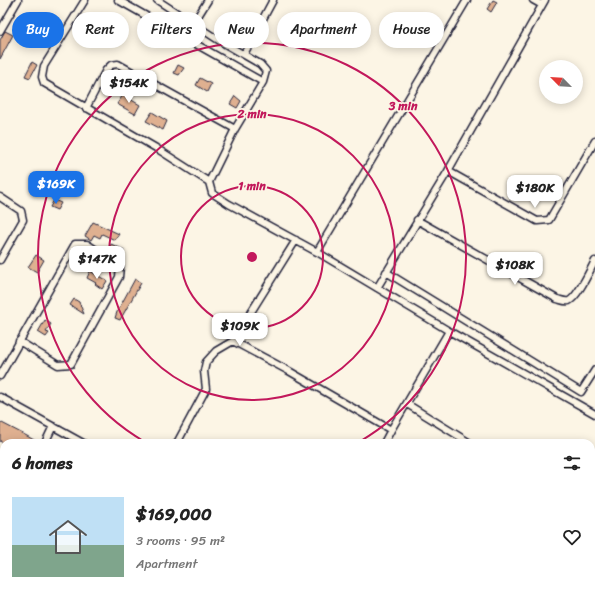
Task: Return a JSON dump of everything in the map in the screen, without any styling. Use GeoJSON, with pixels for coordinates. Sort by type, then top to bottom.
{"type":"FeatureCollection","features":[{"type":"Feature","properties":{"kind":"street"},"geometry":{"type":"LineString","coordinates":[[0,31],[18,0]]}},
{"type":"Feature","properties":{"kind":"street"},"geometry":{"type":"LineString","coordinates":[[85,0],[44,66],[42,77],[44,83],[50,88],[156,148],[209,182]]}},
{"type":"Feature","properties":{"kind":"street"},"geometry":{"type":"LineString","coordinates":[[118,0],[263,82]]}},
{"type":"Feature","properties":{"kind":"street"},"geometry":{"type":"LineString","coordinates":[[157,0],[176,12]]}},
{"type":"Feature","properties":{"kind":"street"},"geometry":{"type":"LineString","coordinates":[[201,12],[208,0]]}},
{"type":"Feature","properties":{"kind":"street"},"geometry":{"type":"LineString","coordinates":[[244,54],[273,0]]}},
{"type":"Feature","properties":{"kind":"street"},"geometry":{"type":"LineString","coordinates":[[317,252],[467,0]]}},
{"type":"Feature","properties":{"kind":"street"},"geometry":{"type":"LineString","coordinates":[[377,288],[448,171],[544,2],[533,0]]}},
{"type":"Feature","properties":{"kind":"street"},"geometry":{"type":"LineString","coordinates":[[206,31],[260,64],[266,70],[263,82],[235,129],[209,182],[211,191],[219,198],[317,252],[449,331],[595,414]]}},
{"type":"Feature","properties":{"kind":"street"},"geometry":{"type":"LineString","coordinates":[[86,108],[106,70],[114,64],[118,64],[235,129]]}},
{"type":"Feature","properties":{"kind":"street"},"geometry":{"type":"LineString","coordinates":[[448,171],[537,221],[549,220],[595,141]]}},
{"type":"Feature","properties":{"kind":"street"},"geometry":{"type":"LineString","coordinates":[[0,197],[21,211],[23,220],[0,260]]}},
{"type":"Feature","properties":{"kind":"street"},"geometry":{"type":"LineString","coordinates":[[417,220],[564,302],[569,301],[576,294],[595,261]]}},
{"type":"Feature","properties":{"kind":"street"},"geometry":{"type":"LineString","coordinates":[[179,439],[206,389],[204,371],[206,362],[216,351],[233,341],[296,240]]}},
{"type":"Feature","properties":{"kind":"street"},"geometry":{"type":"LineString","coordinates":[[0,376],[18,341],[75,244],[87,244],[120,266],[119,277],[71,364],[58,365],[18,341]]}},
{"type":"Feature","properties":{"kind":"street"},"geometry":{"type":"LineString","coordinates":[[386,272],[581,392],[595,370]]}},
{"type":"Feature","properties":{"kind":"street"},"geometry":{"type":"LineString","coordinates":[[386,439],[449,331]]}},
{"type":"Feature","properties":{"kind":"street"},"geometry":{"type":"LineString","coordinates":[[233,341],[289,371],[390,430]]}},
{"type":"Feature","properties":{"kind":"street"},"geometry":{"type":"LineString","coordinates":[[0,396],[76,439]]}},
{"type":"Feature","properties":{"kind":"street"},"geometry":{"type":"LineString","coordinates":[[407,404],[464,439]]}},
{"type":"Feature","properties":{"kind":"street"},"geometry":{"type":"LineString","coordinates":[[47,439],[54,426]]}},
{"type":"Feature","properties":{"kind":"building"},"geometry":{"type":"Polygon","coordinates":[[[493,0],[497,2],[491,12],[487,9],[493,0]]]}},
{"type":"Feature","properties":{"kind":"building"},"geometry":{"type":"Polygon","coordinates":[[[5,31],[12,34],[0,59],[0,40],[5,31]]]}},
{"type":"Feature","properties":{"kind":"building"},"geometry":{"type":"Polygon","coordinates":[[[32,62],[37,65],[30,78],[25,76],[32,62]]]}},
{"type":"Feature","properties":{"kind":"building"},"geometry":{"type":"Polygon","coordinates":[[[178,65],[184,68],[179,75],[174,73],[178,65]]]}},
{"type":"Feature","properties":{"kind":"building"},"geometry":{"type":"Polygon","coordinates":[[[200,78],[211,84],[207,92],[196,85],[200,78]]]}},
{"type":"Feature","properties":{"kind":"building"},"geometry":{"type":"Polygon","coordinates":[[[123,95],[140,105],[135,114],[117,104],[123,95]]]}},
{"type":"Feature","properties":{"kind":"building"},"geometry":{"type":"Polygon","coordinates":[[[235,96],[241,101],[237,108],[230,104],[235,96]]]}},
{"type":"Feature","properties":{"kind":"building"},"geometry":{"type":"Polygon","coordinates":[[[152,112],[167,121],[163,130],[146,121],[152,112]]]}},
{"type":"Feature","properties":{"kind":"building"},"geometry":{"type":"Polygon","coordinates":[[[54,200],[61,203],[57,210],[50,207],[54,200]]]}},
{"type":"Feature","properties":{"kind":"building"},"geometry":{"type":"Polygon","coordinates":[[[93,222],[119,234],[115,240],[102,234],[100,238],[94,235],[91,240],[85,236],[93,222]]]}},
{"type":"Feature","properties":{"kind":"building"},"geometry":{"type":"Polygon","coordinates":[[[111,244],[124,250],[120,257],[108,250],[111,244]]]}},
{"type":"Feature","properties":{"kind":"building"},"geometry":{"type":"Polygon","coordinates":[[[36,255],[44,260],[37,272],[28,267],[36,255]]]}},
{"type":"Feature","properties":{"kind":"building"},"geometry":{"type":"Polygon","coordinates":[[[98,258],[107,263],[105,267],[96,262],[98,258]]]}},
{"type":"Feature","properties":{"kind":"building"},"geometry":{"type":"Polygon","coordinates":[[[90,271],[107,281],[102,289],[95,284],[96,283],[87,278],[90,271]]]}},
{"type":"Feature","properties":{"kind":"building"},"geometry":{"type":"Polygon","coordinates":[[[135,279],[141,283],[120,320],[115,318],[117,312],[135,279]]]}},
{"type":"Feature","properties":{"kind":"building"},"geometry":{"type":"Polygon","coordinates":[[[74,299],[79,302],[84,314],[70,305],[74,299]]]}},
{"type":"Feature","properties":{"kind":"building"},"geometry":{"type":"Polygon","coordinates":[[[45,320],[51,324],[46,332],[49,333],[46,337],[38,332],[45,320]]]}},
{"type":"Feature","properties":{"kind":"building"},"geometry":{"type":"Polygon","coordinates":[[[0,422],[32,439],[0,439],[0,422]]]}}]}
